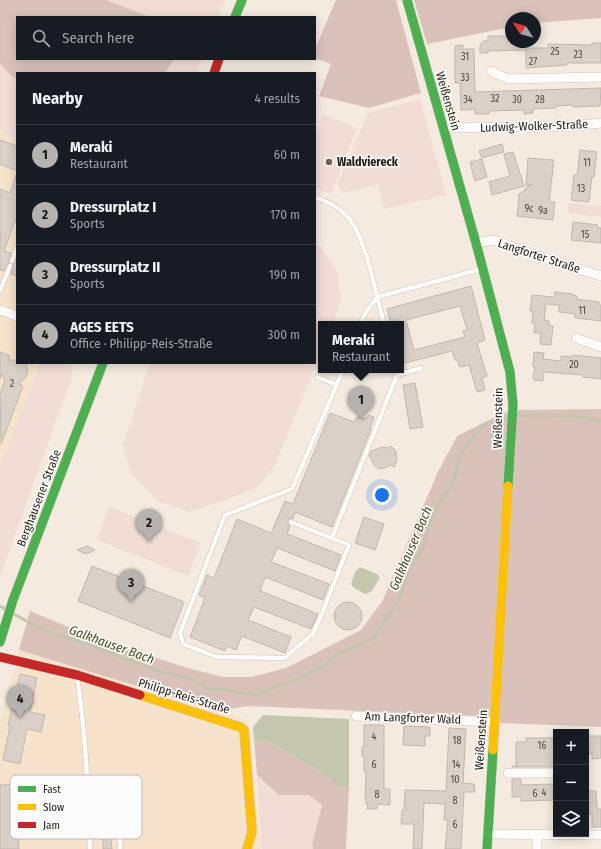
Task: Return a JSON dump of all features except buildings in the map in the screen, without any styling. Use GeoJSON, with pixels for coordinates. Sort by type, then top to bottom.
{"type":"FeatureCollection","features":[{"type":"Feature","properties":{"kind":"street"},"geometry":{"type":"LineString","coordinates":[[235,16],[242,0]]}},
{"type":"Feature","properties":{"kind":"street","name":"Weißenstein"},"geometry":{"type":"LineString","coordinates":[[407,0],[476,243],[510,372],[513,405],[487,849]]}},
{"type":"Feature","properties":{"kind":"street"},"geometry":{"type":"LineString","coordinates":[[214,72],[219,60]]}},
{"type":"Feature","properties":{"kind":"street"},"geometry":{"type":"LineString","coordinates":[[491,71],[508,79],[601,77]]}},
{"type":"Feature","properties":{"kind":"street","name":"Ludwig-Wolker-Straße"},"geometry":{"type":"LineString","coordinates":[[444,128],[574,126],[601,123]]}},
{"type":"Feature","properties":{"kind":"street","name":"Langforter Straße"},"geometry":{"type":"LineString","coordinates":[[476,243],[494,240],[543,258],[601,276]]}},
{"type":"Feature","properties":{"kind":"street"},"geometry":{"type":"LineString","coordinates":[[0,310],[16,316]]}},
{"type":"Feature","properties":{"kind":"street"},"geometry":{"type":"LineString","coordinates":[[576,338],[601,347]]}},
{"type":"Feature","properties":{"kind":"street","name":"Berghausener Straße"},"geometry":{"type":"LineString","coordinates":[[0,642],[13,600],[103,364]]}},
{"type":"Feature","properties":{"kind":"street","name":"Philipp-Reis-Straße"},"geometry":{"type":"LineString","coordinates":[[0,657],[77,675],[236,724],[244,730],[252,832],[247,849]]}},
{"type":"Feature","properties":{"kind":"street","name":"Am Langforter Wald"},"geometry":{"type":"LineString","coordinates":[[356,716],[495,722]]}},
{"type":"Feature","properties":{"kind":"street"},"geometry":{"type":"LineString","coordinates":[[508,773],[553,773]]}},
{"type":"Feature","properties":{"kind":"street"},"geometry":{"type":"LineString","coordinates":[[488,834],[553,835]]}},
{"type":"Feature","properties":{"kind":"street"},"geometry":{"type":"LineString","coordinates":[[537,835],[537,849]]}},
{"type":"Feature","properties":{"kind":"street"},"geometry":{"type":"LineString","coordinates":[[589,835],[601,835]]}},
{"type":"Feature","properties":{"kind":"lane"},"geometry":{"type":"LineString","coordinates":[[316,198],[338,209],[347,216],[355,228],[363,245],[383,321]]}},
{"type":"Feature","properties":{"kind":"lane"},"geometry":{"type":"LineString","coordinates":[[12,261],[16,250]]}},
{"type":"Feature","properties":{"kind":"lane"},"geometry":{"type":"LineString","coordinates":[[0,291],[10,266]]}},
{"type":"Feature","properties":{"kind":"lane"},"geometry":{"type":"LineString","coordinates":[[362,321],[364,315],[377,297],[483,269]]}},
{"type":"Feature","properties":{"kind":"lane"},"geometry":{"type":"LineString","coordinates":[[404,371],[421,368]]}},
{"type":"Feature","properties":{"kind":"lane"},"geometry":{"type":"LineString","coordinates":[[290,522],[349,545],[313,634],[284,658],[217,657],[183,644],[180,633],[225,515],[292,489],[342,373]]}},
{"type":"Feature","properties":{"kind":"lane"},"geometry":{"type":"LineString","coordinates":[[332,538],[397,373]]}},
{"type":"Feature","properties":{"kind":"lane"},"geometry":{"type":"LineString","coordinates":[[317,377],[337,385]]}},
{"type":"Feature","properties":{"kind":"lane"},"geometry":{"type":"LineString","coordinates":[[77,675],[87,775]]}},
{"type":"Feature","properties":{"kind":"lane"},"geometry":{"type":"LineString","coordinates":[[90,839],[90,849]]}},
{"type":"Feature","properties":{"kind":"shaded area"},"geometry":{"type":"Polygon","coordinates":[[[0,0],[225,0],[218,16],[16,16],[16,60],[202,60],[196,72],[16,72],[16,139],[0,129],[0,0]]]}},
{"type":"Feature","properties":{"kind":"shaded area"},"geometry":{"type":"Polygon","coordinates":[[[0,0],[106,0],[147,16],[16,16],[16,60],[173,60],[166,72],[16,72],[16,79],[12,77],[0,63],[0,0]]]}},
{"type":"Feature","properties":{"kind":"shaded area"},"geometry":{"type":"Polygon","coordinates":[[[336,0],[396,0],[421,93],[369,108],[319,96],[331,64],[316,58],[316,47],[336,0]]]}},
{"type":"Feature","properties":{"kind":"shaded area"},"geometry":{"type":"Polygon","coordinates":[[[414,0],[601,0],[601,18],[541,23],[541,12],[505,12],[505,28],[427,44],[414,0]]]}},
{"type":"Feature","properties":{"kind":"shaded area"},"geometry":{"type":"Polygon","coordinates":[[[420,99],[446,195],[384,209],[378,184],[343,193],[337,185],[368,113],[420,99]]]}},
{"type":"Feature","properties":{"kind":"shaded area","name":"Waldviereck"},"geometry":{"type":"Polygon","coordinates":[[[324,115],[357,128],[331,194],[316,188],[316,135],[324,115]]]}},
{"type":"Feature","properties":{"kind":"shaded area"},"geometry":{"type":"Polygon","coordinates":[[[0,129],[16,139],[16,364],[40,364],[0,468],[0,129]]]}},
{"type":"Feature","properties":{"kind":"shaded area"},"geometry":{"type":"Polygon","coordinates":[[[569,203],[601,206],[601,217],[568,213],[569,203]]]}},
{"type":"Feature","properties":{"kind":"shaded area"},"geometry":{"type":"Polygon","coordinates":[[[316,243],[322,248],[337,272],[341,300],[334,321],[318,321],[318,359],[275,465],[258,487],[232,498],[190,512],[158,501],[131,474],[123,445],[150,364],[316,364],[316,243]]]}},
{"type":"Feature","properties":{"kind":"shaded area"},"geometry":{"type":"Polygon","coordinates":[[[40,364],[71,364],[73,374],[0,576],[0,468],[40,364]]]}},
{"type":"Feature","properties":{"kind":"shaded area"},"geometry":{"type":"Polygon","coordinates":[[[601,409],[601,727],[500,723],[500,717],[247,706],[219,711],[19,650],[30,611],[85,634],[184,667],[223,677],[251,677],[286,668],[361,630],[382,602],[438,472],[457,436],[503,413],[517,410],[601,409]]]}},
{"type":"Feature","properties":{"kind":"shaded area"},"geometry":{"type":"Polygon","coordinates":[[[109,507],[201,543],[188,576],[97,540],[109,507]]]}},
{"type":"Feature","properties":{"kind":"shaded area"},"geometry":{"type":"Polygon","coordinates":[[[360,567],[377,574],[380,578],[371,592],[365,594],[353,587],[351,584],[355,572],[360,567]]]}},
{"type":"Feature","properties":{"kind":"shaded area"},"geometry":{"type":"Polygon","coordinates":[[[19,650],[248,720],[261,849],[0,849],[0,722],[19,650]]]}},
{"type":"Feature","properties":{"kind":"shaded area"},"geometry":{"type":"Polygon","coordinates":[[[263,715],[349,719],[349,787],[335,786],[330,779],[304,762],[267,741],[254,740],[253,727],[263,715]]]}},
{"type":"Feature","properties":{"kind":"shaded area"},"geometry":{"type":"Polygon","coordinates":[[[254,740],[267,741],[304,762],[330,779],[335,786],[349,787],[346,849],[313,849],[312,845],[322,805],[309,795],[279,795],[257,775],[254,740]]]}},
{"type":"Feature","properties":{"kind":"shaded area"},"geometry":{"type":"Polygon","coordinates":[[[257,775],[279,795],[309,795],[322,805],[312,845],[313,849],[262,849],[257,775]]]}},
{"type":"Feature","properties":{"kind":"waterway","name":"Galkhauser Bach"},"geometry":{"type":"LineString","coordinates":[[516,416],[536,415],[581,417],[601,421]]}},
{"type":"Feature","properties":{"kind":"waterway","name":"Galkhauser Bach"},"geometry":{"type":"LineString","coordinates":[[12,613],[57,635],[84,643],[161,672],[196,680],[207,689],[227,690],[256,695],[324,666],[337,654],[373,639],[399,599],[408,574],[423,548],[433,515],[451,485],[457,470],[459,456],[481,427],[495,421],[509,418]]}},
{"type":"Feature","properties":{"kind":"waterway","name":"Galkhauser Bach"},"geometry":{"type":"LineString","coordinates":[[0,606],[7,610]]}},
{"type":"Feature","properties":{"kind":"traffic: fast"},"geometry":{"type":"LineString","coordinates":[[235,16],[242,0]]}},
{"type":"Feature","properties":{"kind":"traffic: fast"},"geometry":{"type":"LineString","coordinates":[[407,0],[476,243],[510,372],[513,405],[508,486]]}},
{"type":"Feature","properties":{"kind":"traffic: fast"},"geometry":{"type":"LineString","coordinates":[[0,642],[13,600],[103,364]]}},
{"type":"Feature","properties":{"kind":"traffic: fast"},"geometry":{"type":"LineString","coordinates":[[487,849],[493,750]]}},
{"type":"Feature","properties":{"kind":"traffic: slow"},"geometry":{"type":"LineString","coordinates":[[493,750],[508,486]]}},
{"type":"Feature","properties":{"kind":"traffic: slow"},"geometry":{"type":"LineString","coordinates":[[140,695],[240,727],[244,730],[252,832],[247,849]]}},
{"type":"Feature","properties":{"kind":"traffic: jam"},"geometry":{"type":"LineString","coordinates":[[214,72],[219,60]]}},
{"type":"Feature","properties":{"kind":"traffic: jam"},"geometry":{"type":"LineString","coordinates":[[0,657],[77,675],[140,695]]}},
{"type":"Feature","properties":{"kind":"place","name":"Waldviereck"},"geometry":{"type":"Point","coordinates":[329,162]}},
{"type":"Feature","properties":{"kind":"place","name":"Meraki"},"geometry":{"type":"Point","coordinates":[361,419]}},
{"type":"Feature","properties":{"kind":"place","name":"Dressurplatz I"},"geometry":{"type":"Point","coordinates":[149,542]}},
{"type":"Feature","properties":{"kind":"place","name":"Dressurplatz II"},"geometry":{"type":"Point","coordinates":[131,602]}},
{"type":"Feature","properties":{"kind":"place","name":"AGES EETS"},"geometry":{"type":"Point","coordinates":[20,718]}}]}
